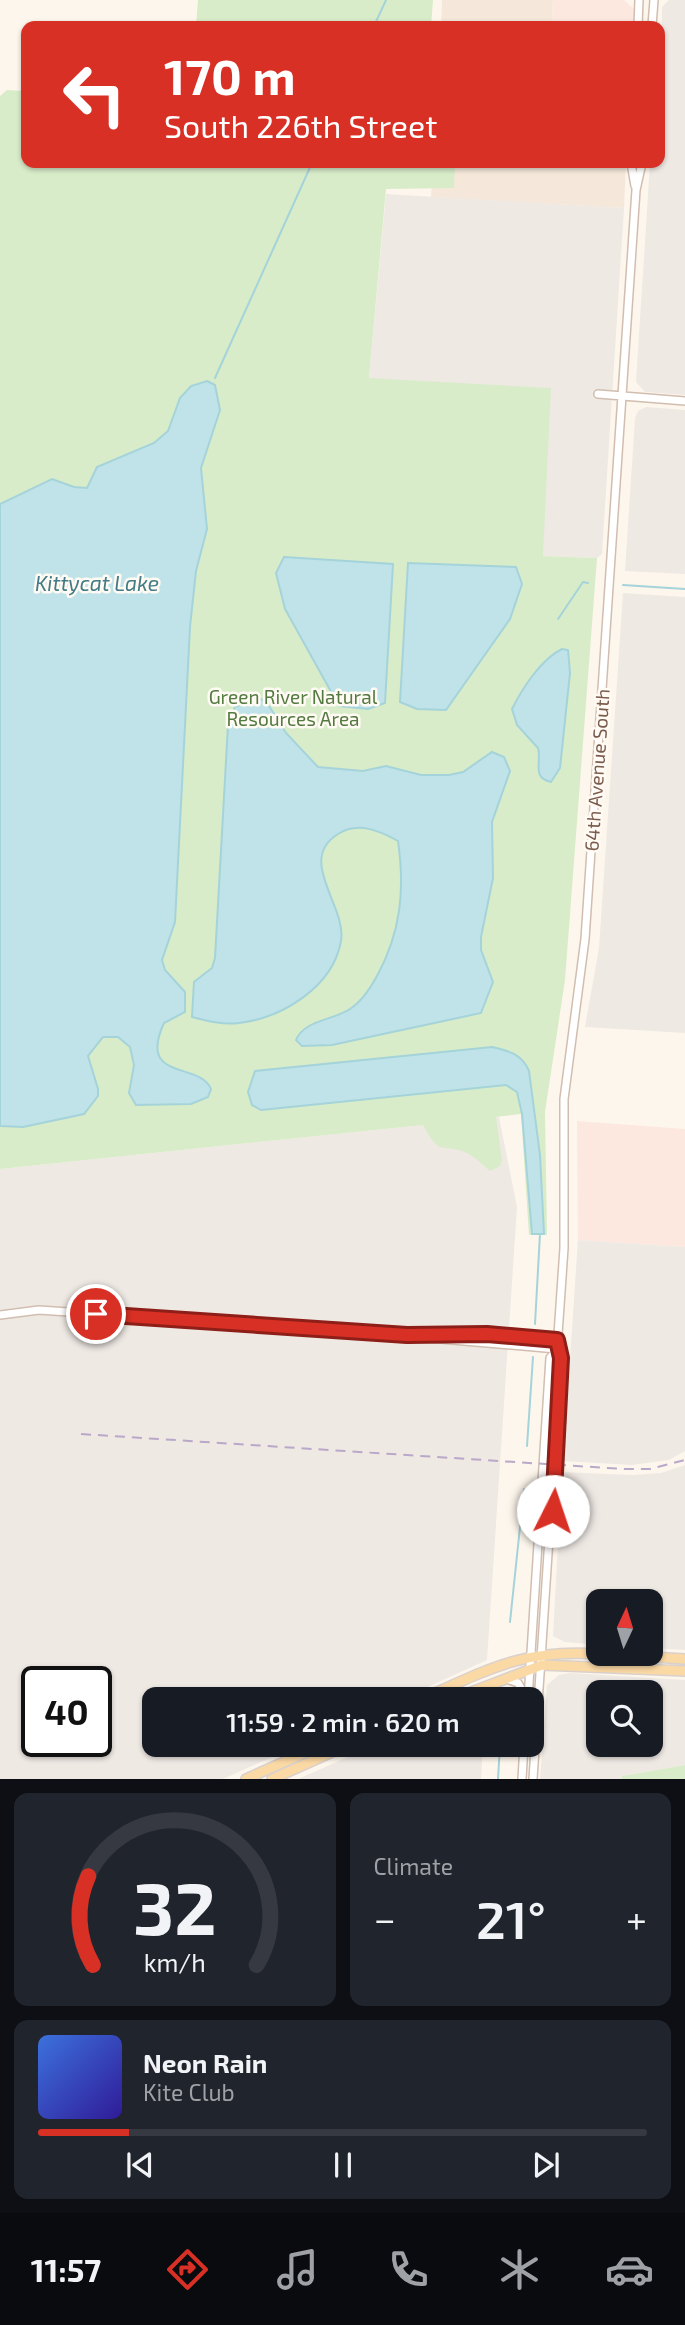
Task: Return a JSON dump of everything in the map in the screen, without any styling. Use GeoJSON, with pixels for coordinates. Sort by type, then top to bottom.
{"type":"FeatureCollection","features":[{"type":"Feature","properties":{"kind":"main road"},"geometry":{"type":"LineString","coordinates":[[449,1687],[487,1670],[532,1655],[586,1654]]}},
{"type":"Feature","properties":{"kind":"main road"},"geometry":{"type":"LineString","coordinates":[[663,1658],[685,1659]]}},
{"type":"Feature","properties":{"kind":"main road"},"geometry":{"type":"LineString","coordinates":[[482,1687],[542,1665],[685,1671]]}},
{"type":"Feature","properties":{"kind":"main road"},"geometry":{"type":"LineString","coordinates":[[246,1779],[295,1757]]}},
{"type":"Feature","properties":{"kind":"main road"},"geometry":{"type":"LineString","coordinates":[[272,1779],[321,1757]]}},
{"type":"Feature","properties":{"kind":"street"},"geometry":{"type":"LineString","coordinates":[[638,21],[639,0]]}},
{"type":"Feature","properties":{"kind":"street"},"geometry":{"type":"LineString","coordinates":[[652,21],[654,0]]}},
{"type":"Feature","properties":{"kind":"street","name":"64th Avenue South"},"geometry":{"type":"LineString","coordinates":[[632,168],[636,190]]}},
{"type":"Feature","properties":{"kind":"street","name":"64th Avenue South"},"geometry":{"type":"LineString","coordinates":[[533,1779],[561,1358],[557,1345],[564,1248],[564,1099],[584,945],[624,396],[636,190],[641,168]]}},
{"type":"Feature","properties":{"kind":"street"},"geometry":{"type":"LineString","coordinates":[[598,394],[685,401]]}},
{"type":"Feature","properties":{"kind":"street"},"geometry":{"type":"LineString","coordinates":[[0,1315],[39,1310],[407,1335],[487,1334],[557,1345]]}},
{"type":"Feature","properties":{"kind":"street","name":"64th Avenue South"},"geometry":{"type":"LineString","coordinates":[[529,1687],[550,1357],[557,1345]]}},
{"type":"Feature","properties":{"kind":"street"},"geometry":{"type":"LineString","coordinates":[[503,1678],[520,1687]]}},
{"type":"Feature","properties":{"kind":"street"},"geometry":{"type":"LineString","coordinates":[[522,1779],[523,1757]]}},
{"type":"Feature","properties":{"kind":"shaded area"},"geometry":{"type":"Polygon","coordinates":[[[442,0],[553,0],[552,21],[441,21],[442,0]]]}},
{"type":"Feature","properties":{"kind":"shaded area"},"geometry":{"type":"Polygon","coordinates":[[[553,0],[624,0],[634,9],[633,21],[552,21],[553,0]]]}},
{"type":"Feature","properties":{"kind":"shaded area"},"geometry":{"type":"Polygon","coordinates":[[[669,0],[685,0],[685,395],[645,392],[636,382],[650,168],[665,168],[665,21],[662,21],[662,7],[669,0]]]}},
{"type":"Feature","properties":{"kind":"shaded area"},"geometry":{"type":"Polygon","coordinates":[[[433,168],[626,168],[624,208],[431,197],[433,168]]]}},
{"type":"Feature","properties":{"kind":"shaded area"},"geometry":{"type":"Polygon","coordinates":[[[386,194],[624,208],[602,554],[597,558],[543,556],[369,378],[386,194]]]}},
{"type":"Feature","properties":{"kind":"shaded area"},"geometry":{"type":"Polygon","coordinates":[[[646,407],[685,410],[685,574],[625,571],[635,418],[638,411],[646,407]]]}},
{"type":"Feature","properties":{"kind":"shaded area"},"geometry":{"type":"Polygon","coordinates":[[[623,593],[685,597],[685,1033],[585,1027],[599,948],[623,593]]]}},
{"type":"Feature","properties":{"kind":"shaded area"},"geometry":{"type":"Polygon","coordinates":[[[499,1117],[517,1207],[487,1660],[427,1687],[142,1687],[142,1757],[272,1757],[223,1779],[0,1779],[0,1169],[499,1117]]]}},
{"type":"Feature","properties":{"kind":"shaded area"},"geometry":{"type":"Polygon","coordinates":[[[577,1121],[685,1129],[685,1247],[578,1240],[577,1121]]]}},
{"type":"Feature","properties":{"kind":"shaded area"},"geometry":{"type":"Polygon","coordinates":[[[578,1240],[685,1247],[685,1451],[669,1460],[632,1465],[563,1461],[578,1240]]]}},
{"type":"Feature","properties":{"kind":"shaded area"},"geometry":{"type":"Polygon","coordinates":[[[685,1465],[685,1650],[663,1649],[663,1589],[586,1589],[586,1644],[565,1642],[553,1636],[562,1472],[633,1475],[661,1473],[685,1465]]]}},
{"type":"Feature","properties":{"kind":"shaded area"},"geometry":{"type":"Polygon","coordinates":[[[569,1673],[685,1680],[685,1765],[622,1776],[622,1779],[540,1779],[542,1757],[544,1757],[547,1685],[559,1675],[569,1673]]]}},
{"type":"Feature","properties":{"kind":"shaded area"},"geometry":{"type":"Polygon","coordinates":[[[348,1757],[482,1757],[481,1779],[298,1779],[348,1757]]]}},
{"type":"Feature","properties":{"kind":"green space"},"geometry":{"type":"Polygon","coordinates":[[[198,0],[433,0],[431,21],[196,21],[198,0]]]}},
{"type":"Feature","properties":{"kind":"green space","name":"Green River Natural Resources Area"},"geometry":{"type":"Polygon","coordinates":[[[7,90],[21,91],[21,168],[455,168],[454,188],[386,189],[369,378],[551,388],[543,556],[597,558],[565,980],[545,1112],[547,1235],[529,1235],[521,1114],[496,1117],[502,1160],[500,1166],[490,1171],[467,1153],[438,1146],[423,1125],[0,1169],[0,96],[7,90]]]}},
{"type":"Feature","properties":{"kind":"green space"},"geometry":{"type":"Polygon","coordinates":[[[685,1765],[685,1779],[622,1779],[622,1776],[685,1765]]]}},
{"type":"Feature","properties":{"kind":"water","name":"Kittycat Lake"},"geometry":{"type":"Polygon","coordinates":[[[207,381],[215,385],[220,410],[201,468],[207,529],[196,571],[190,627],[175,922],[162,960],[165,970],[185,992],[185,1012],[164,1023],[158,1042],[158,1054],[173,1068],[195,1075],[211,1089],[208,1097],[191,1104],[136,1105],[129,1093],[134,1065],[130,1047],[118,1037],[103,1037],[88,1056],[98,1096],[84,1114],[23,1127],[0,1126],[0,504],[52,479],[74,487],[87,488],[97,467],[154,443],[168,431],[180,398],[191,386],[207,381]]]}},
{"type":"Feature","properties":{"kind":"water"},"geometry":{"type":"Polygon","coordinates":[[[284,557],[393,564],[385,703],[368,709],[339,706],[285,609],[276,573],[284,557]]]}},
{"type":"Feature","properties":{"kind":"water"},"geometry":{"type":"Polygon","coordinates":[[[408,563],[516,567],[522,584],[510,619],[446,710],[417,709],[400,702],[408,563]]]}},
{"type":"Feature","properties":{"kind":"water"},"geometry":{"type":"Polygon","coordinates":[[[562,649],[568,650],[570,673],[560,768],[551,782],[541,777],[538,769],[538,748],[517,725],[512,709],[540,667],[562,649]]]}},
{"type":"Feature","properties":{"kind":"water"},"geometry":{"type":"Polygon","coordinates":[[[258,698],[266,701],[286,733],[318,767],[363,771],[386,766],[421,775],[449,775],[463,772],[492,752],[504,757],[510,771],[492,822],[493,878],[481,937],[481,950],[493,982],[481,1013],[332,1045],[302,1046],[296,1040],[300,1033],[312,1024],[343,1013],[358,1002],[377,976],[396,927],[401,894],[398,841],[376,831],[353,828],[338,834],[326,845],[322,857],[322,870],[341,927],[341,941],[328,973],[317,986],[288,1007],[255,1020],[227,1023],[192,1017],[194,982],[212,968],[215,958],[228,725],[235,707],[258,698]]]}},
{"type":"Feature","properties":{"kind":"water"},"geometry":{"type":"Polygon","coordinates":[[[492,1047],[519,1057],[529,1071],[540,1155],[544,1234],[532,1234],[522,1114],[517,1092],[506,1085],[261,1110],[252,1105],[248,1092],[255,1071],[492,1047]]]}},
{"type":"Feature","properties":{"kind":"waterway"},"geometry":{"type":"LineString","coordinates":[[376,21],[386,0]]}},
{"type":"Feature","properties":{"kind":"waterway"},"geometry":{"type":"LineString","coordinates":[[215,378],[310,168]]}},
{"type":"Feature","properties":{"kind":"waterway"},"geometry":{"type":"LineString","coordinates":[[558,619],[583,582],[588,583]]}},
{"type":"Feature","properties":{"kind":"waterway"},"geometry":{"type":"LineString","coordinates":[[623,585],[685,589]]}},
{"type":"Feature","properties":{"kind":"waterway"},"geometry":{"type":"LineString","coordinates":[[535,1324],[540,1234]]}},
{"type":"Feature","properties":{"kind":"waterway"},"geometry":{"type":"LineString","coordinates":[[527,1446],[533,1357]]}},
{"type":"Feature","properties":{"kind":"waterway"},"geometry":{"type":"LineString","coordinates":[[510,1622],[524,1489]]}},
{"type":"Feature","properties":{"kind":"waterway"},"geometry":{"type":"LineString","coordinates":[[498,1779],[499,1757]]}},
{"type":"Feature","properties":{"kind":"railway"},"geometry":{"type":"LineString","coordinates":[[81,1434],[623,1469],[650,1469],[685,1460]]}},
{"type":"Feature","properties":{"kind":"route"},"geometry":{"type":"LineString","coordinates":[[96,1314],[407,1335],[487,1334],[557,1340],[561,1358],[553,1511]]}}]}
